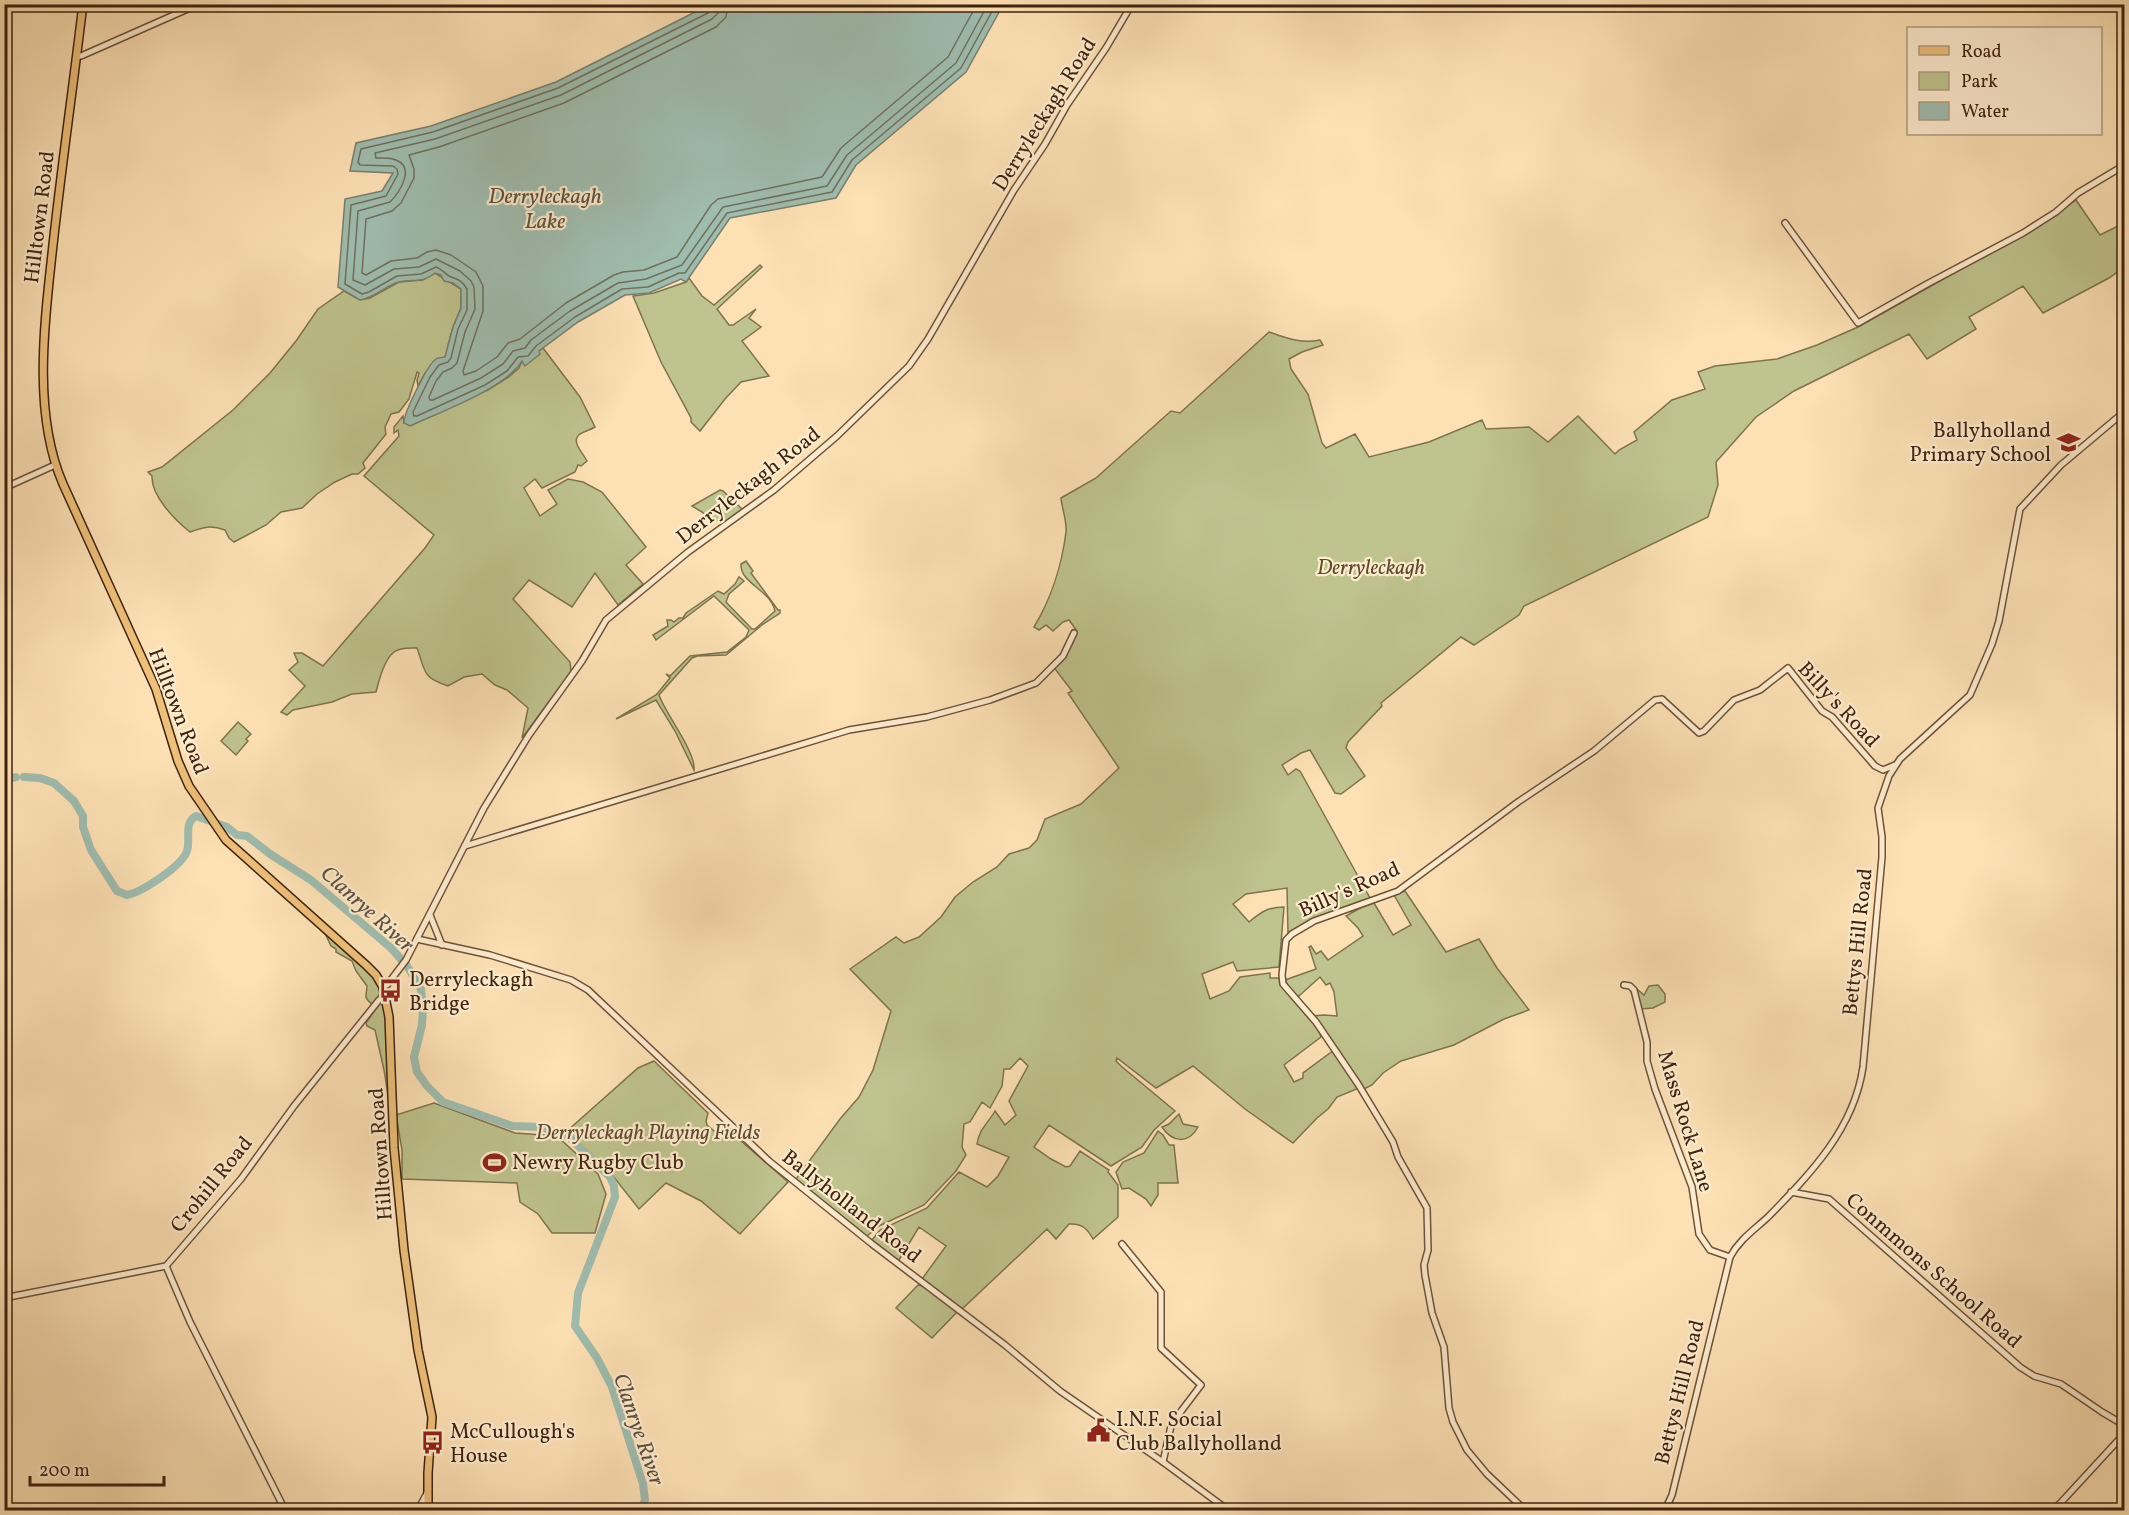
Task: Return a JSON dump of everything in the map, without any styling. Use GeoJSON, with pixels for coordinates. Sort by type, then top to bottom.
{"type":"FeatureCollection","features":[{"type":"Feature","properties":{"kind":"main road","name":"Hilltown Road"},"geometry":{"type":"LineString","coordinates":[[83,4],[57,201],[43,340],[44,385],[51,449],[55,465],[156,689],[178,761],[189,786],[226,840],[366,965],[376,975],[382,987],[389,1017],[394,1148],[404,1250],[418,1350],[432,1417],[428,1510]]}},
{"type":"Feature","properties":{"kind":"street"},"geometry":{"type":"LineString","coordinates":[[76,56],[81,56],[199,4]]}},
{"type":"Feature","properties":{"kind":"street","name":"Derryleckagh Road"},"geometry":{"type":"LineString","coordinates":[[382,987],[397,973],[406,960],[484,808],[529,735],[582,661],[606,620],[688,552],[774,490],[832,440],[909,366],[928,339],[1014,190],[1132,4]]}},
{"type":"Feature","properties":{"kind":"street"},"geometry":{"type":"LineString","coordinates":[[1785,223],[1858,323],[2023,233],[2124,163]]}},
{"type":"Feature","properties":{"kind":"street","name":"Bettys Hill Road"},"geometry":{"type":"LineString","coordinates":[[1665,1510],[1672,1495],[1730,1257],[1741,1240],[1763,1222],[1791,1192],[1841,1130],[1853,1106],[1860,1084],[1882,857],[1878,808],[1886,782],[1895,765],[1965,701],[1974,688],[1997,628],[2008,565],[2016,536],[2018,514],[2022,504],[2061,465],[2124,412]]}},
{"type":"Feature","properties":{"kind":"street"},"geometry":{"type":"LineString","coordinates":[[4,488],[55,465]]}},
{"type":"Feature","properties":{"kind":"street"},"geometry":{"type":"LineString","coordinates":[[465,846],[849,730],[927,717],[990,700],[1036,683],[1063,656],[1074,633]]}},
{"type":"Feature","properties":{"kind":"street","name":"Billy's Road"},"geometry":{"type":"LineString","coordinates":[[1525,1510],[1487,1474],[1467,1450],[1453,1422],[1449,1408],[1444,1347],[1432,1313],[1425,1275],[1424,1265],[1428,1250],[1427,1208],[1398,1157],[1393,1142],[1359,1084],[1316,1022],[1284,984],[1282,975],[1286,940],[1314,921],[1398,891],[1518,802],[1594,751],[1655,700],[1662,699],[1699,733],[1704,731],[1734,700],[1760,690],[1788,668],[1822,711],[1832,717],[1875,766],[1883,770],[1895,765]]}},
{"type":"Feature","properties":{"kind":"street"},"geometry":{"type":"LineString","coordinates":[[430,915],[442,945]]}},
{"type":"Feature","properties":{"kind":"street","name":"Ballyholland Road"},"geometry":{"type":"LineString","coordinates":[[417,939],[490,955],[571,980],[588,990],[769,1161],[872,1244],[1005,1345],[1060,1391],[1228,1510]]}},
{"type":"Feature","properties":{"kind":"street","name":"Mass Rock Lane"},"geometry":{"type":"LineString","coordinates":[[1624,985],[1634,990],[1647,1041],[1647,1061],[1655,1089],[1692,1187],[1699,1234],[1710,1250],[1730,1257]]}},
{"type":"Feature","properties":{"kind":"street","name":"Crohill Road"},"geometry":{"type":"LineString","coordinates":[[166,1266],[241,1179],[294,1106],[379,1000],[385,996]]}},
{"type":"Feature","properties":{"kind":"street","name":"Conmmons School Road"},"geometry":{"type":"LineString","coordinates":[[1791,1192],[1829,1199],[2020,1367],[2034,1376],[2061,1384],[2124,1425]]}},
{"type":"Feature","properties":{"kind":"street"},"geometry":{"type":"LineString","coordinates":[[1122,1244],[1161,1292],[1161,1348],[1201,1385],[1171,1426],[1163,1462]]}},
{"type":"Feature","properties":{"kind":"street"},"geometry":{"type":"LineString","coordinates":[[4,1298],[166,1266],[190,1322],[285,1510]]}},
{"type":"Feature","properties":{"kind":"street"},"geometry":{"type":"LineString","coordinates":[[2054,1510],[2124,1434]]}},
{"type":"Feature","properties":{"kind":"street"},"geometry":{"type":"LineString","coordinates":[[418,1510],[427,1493]]}},
{"type":"Feature","properties":{"kind":"green space","name":"Derryleckagh"},"geometry":{"type":"Polygon","coordinates":[[[2076,200],[2100,235],[2124,223],[2124,267],[2109,278],[2043,313],[2023,286],[1969,317],[1976,329],[1927,359],[1909,334],[1794,391],[1756,417],[1716,462],[1718,485],[1708,517],[1524,606],[1519,615],[1474,645],[1461,637],[1381,703],[1382,706],[1348,742],[1346,748],[1365,776],[1341,794],[1335,793],[1310,750],[1282,765],[1288,775],[1296,769],[1300,771],[1370,898],[1311,919],[1288,933],[1287,888],[1246,894],[1233,904],[1249,922],[1265,911],[1284,907],[1279,967],[1237,971],[1233,962],[1202,974],[1210,999],[1229,991],[1240,977],[1270,973],[1270,978],[1279,978],[1283,988],[1319,1030],[1321,1037],[1284,1065],[1294,1082],[1303,1078],[1303,1073],[1334,1050],[1359,1088],[1337,1097],[1293,1143],[1245,1109],[1193,1066],[1156,1088],[1117,1058],[1116,1061],[1121,1066],[1175,1111],[1154,1130],[1142,1147],[1111,1166],[1049,1125],[1034,1147],[1066,1167],[1070,1166],[1080,1151],[1109,1170],[1108,1172],[1118,1185],[1118,1217],[1093,1239],[1086,1229],[1077,1224],[1069,1224],[1056,1239],[1047,1229],[962,1309],[922,1279],[946,1246],[919,1227],[899,1260],[891,1257],[872,1240],[880,1230],[927,1208],[959,1172],[987,1187],[998,1176],[1009,1157],[977,1144],[982,1130],[995,1111],[1005,1125],[1016,1115],[1009,1101],[1028,1066],[1020,1058],[1010,1069],[1004,1069],[1002,1086],[990,1108],[982,1102],[970,1122],[964,1124],[962,1147],[966,1155],[956,1171],[924,1205],[879,1226],[867,1236],[796,1179],[859,1097],[873,1070],[891,1011],[850,969],[896,937],[904,943],[919,937],[941,917],[955,897],[973,882],[997,867],[1009,854],[1029,848],[1037,840],[1045,819],[1081,804],[1119,768],[1068,693],[1072,691],[1054,666],[1066,653],[1077,631],[1069,620],[1053,631],[1046,625],[1039,630],[1034,627],[1051,593],[1062,556],[1066,528],[1061,498],[1096,478],[1171,411],[1180,413],[1269,332],[1300,341],[1320,340],[1323,345],[1289,359],[1291,369],[1308,394],[1322,443],[1326,448],[1355,434],[1369,457],[1429,442],[1482,420],[1486,429],[1529,427],[1548,442],[1578,416],[1615,454],[1637,440],[1634,432],[1672,400],[1705,389],[1698,372],[1715,366],[1777,359],[1858,327],[2038,226],[2076,200]]]}},
{"type":"Feature","properties":{"kind":"green space"},"geometry":{"type":"Polygon","coordinates":[[[760,265],[762,267],[717,309],[729,325],[733,325],[756,309],[749,318],[761,327],[742,341],[769,376],[741,382],[700,431],[691,422],[661,362],[633,296],[654,293],[686,282],[689,278],[702,296],[714,305],[760,265]]]}},
{"type":"Feature","properties":{"kind":"green space"},"geometry":{"type":"Polygon","coordinates":[[[435,273],[461,289],[461,308],[445,357],[425,373],[418,386],[419,373],[417,372],[409,399],[399,412],[391,414],[385,427],[386,434],[363,463],[365,468],[358,474],[352,474],[335,482],[302,508],[281,512],[266,525],[234,542],[225,530],[220,528],[208,527],[190,532],[171,514],[155,491],[152,476],[148,472],[162,467],[233,410],[270,373],[318,309],[344,291],[360,300],[370,298],[399,282],[423,280],[435,273]]]}},
{"type":"Feature","properties":{"kind":"green space"},"geometry":{"type":"Polygon","coordinates":[[[543,348],[580,397],[595,427],[577,437],[577,444],[587,461],[581,466],[578,465],[575,472],[542,488],[535,479],[524,488],[540,516],[557,504],[548,490],[568,479],[583,482],[602,492],[646,547],[626,565],[643,584],[618,605],[595,573],[572,607],[529,580],[513,599],[570,662],[571,672],[522,738],[528,708],[507,690],[495,685],[482,674],[464,677],[448,686],[433,680],[424,669],[417,648],[399,649],[390,656],[382,671],[376,692],[352,694],[332,702],[293,710],[287,715],[281,712],[305,686],[289,670],[298,662],[294,653],[302,653],[323,666],[434,535],[364,476],[399,436],[398,430],[394,433],[394,427],[403,416],[404,423],[488,390],[510,376],[519,368],[522,361],[543,348]]]}},
{"type":"Feature","properties":{"kind":"green space"},"geometry":{"type":"Polygon","coordinates":[[[720,490],[742,509],[742,512],[725,522],[715,520],[692,506],[720,490]]]}},
{"type":"Feature","properties":{"kind":"green space"},"geometry":{"type":"Polygon","coordinates":[[[746,561],[753,571],[751,573],[780,613],[726,655],[692,658],[659,695],[686,744],[694,770],[675,731],[656,700],[616,719],[656,695],[670,678],[666,674],[670,676],[690,656],[727,652],[746,637],[749,630],[714,596],[656,640],[653,635],[668,626],[667,620],[674,622],[683,618],[686,613],[718,591],[724,594],[739,577],[744,581],[729,594],[726,602],[752,629],[755,629],[775,611],[767,597],[745,577],[741,564],[746,561]]]}},
{"type":"Feature","properties":{"kind":"green space"},"geometry":{"type":"Polygon","coordinates":[[[238,722],[251,734],[236,755],[221,741],[238,722]]]}},
{"type":"Feature","properties":{"kind":"green space"},"geometry":{"type":"Polygon","coordinates":[[[1405,891],[1446,952],[1479,939],[1497,968],[1529,1010],[1504,1019],[1454,1045],[1401,1061],[1364,1089],[1312,1016],[1337,1016],[1334,992],[1330,983],[1326,985],[1320,977],[1299,996],[1293,994],[1285,980],[1316,969],[1309,947],[1311,946],[1316,954],[1321,951],[1328,960],[1363,936],[1346,916],[1362,907],[1374,903],[1393,935],[1411,925],[1394,895],[1405,891]]]}},
{"type":"Feature","properties":{"kind":"green space"},"geometry":{"type":"Polygon","coordinates":[[[323,929],[365,967],[378,985],[380,993],[373,1005],[366,998],[367,986],[352,961],[336,952],[323,929]]]}},
{"type":"Feature","properties":{"kind":"green space"},"geometry":{"type":"Polygon","coordinates":[[[1658,985],[1665,994],[1665,1002],[1653,1008],[1640,1009],[1636,992],[1638,990],[1644,995],[1649,986],[1658,985]]]}},
{"type":"Feature","properties":{"kind":"green space"},"geometry":{"type":"Polygon","coordinates":[[[380,1003],[385,1006],[389,1095],[375,1030],[366,1023],[380,1003]]]}},
{"type":"Feature","properties":{"kind":"green space","name":"Derryleckagh Playing Fields"},"geometry":{"type":"Polygon","coordinates":[[[654,1061],[708,1113],[707,1125],[714,1131],[726,1128],[788,1182],[740,1234],[701,1201],[666,1183],[639,1209],[613,1176],[567,1131],[638,1068],[654,1061]]]}},
{"type":"Feature","properties":{"kind":"green space","name":"Newry Rugby Club"},"geometry":{"type":"Polygon","coordinates":[[[434,1103],[515,1133],[557,1136],[598,1174],[606,1194],[595,1233],[552,1233],[538,1214],[520,1202],[517,1183],[402,1179],[402,1150],[396,1115],[434,1103]]]}},
{"type":"Feature","properties":{"kind":"green space"},"geometry":{"type":"Polygon","coordinates":[[[1179,1114],[1183,1124],[1198,1127],[1190,1137],[1185,1139],[1170,1136],[1162,1127],[1169,1124],[1179,1114]]]}},
{"type":"Feature","properties":{"kind":"green space"},"geometry":{"type":"Polygon","coordinates":[[[1158,1131],[1169,1145],[1174,1145],[1178,1183],[1158,1183],[1158,1195],[1151,1206],[1146,1199],[1129,1188],[1122,1189],[1116,1172],[1123,1162],[1144,1153],[1158,1131]]]}},
{"type":"Feature","properties":{"kind":"green space"},"geometry":{"type":"Polygon","coordinates":[[[918,1285],[924,1286],[957,1312],[932,1338],[896,1308],[918,1285]]]}},
{"type":"Feature","properties":{"kind":"water","name":"Derryleckagh Lake"},"geometry":{"type":"Polygon","coordinates":[[[711,4],[1003,5],[966,72],[856,165],[836,198],[730,218],[686,282],[681,279],[649,293],[625,295],[578,322],[539,351],[540,354],[525,366],[522,361],[502,381],[487,390],[410,426],[404,423],[411,401],[427,370],[436,359],[445,357],[461,308],[461,289],[453,283],[444,281],[441,275],[435,273],[422,279],[394,284],[360,300],[338,287],[345,199],[382,191],[393,173],[350,171],[356,143],[431,126],[556,82],[711,4]]]}},
{"type":"Feature","properties":{"kind":"waterway","name":"Clanrye River"},"geometry":{"type":"LineString","coordinates":[[4,781],[16,777]]}},
{"type":"Feature","properties":{"kind":"waterway","name":"Clanrye River"},"geometry":{"type":"LineString","coordinates":[[24,777],[40,778],[54,783],[74,801],[83,816],[83,827],[91,850],[117,891],[127,895],[142,889],[178,864],[187,851],[190,823],[196,816],[227,827],[237,835],[247,836],[270,854],[311,880],[391,948],[407,966],[421,989],[423,1007],[422,1025],[414,1057],[417,1072],[443,1102],[512,1126],[540,1127],[568,1136],[610,1177],[615,1197],[578,1293],[575,1326],[597,1358],[612,1387],[643,1484],[645,1500],[641,1510]]}},
{"type":"Feature","properties":{"kind":"place","name":"Ballyholland Primary School"},"geometry":{"type":"Point","coordinates":[2069,442]}},
{"type":"Feature","properties":{"kind":"place","name":"Derryleckagh Bridge"},"geometry":{"type":"Point","coordinates":[391,991]}},
{"type":"Feature","properties":{"kind":"place","name":"Newry Rugby Club"},"geometry":{"type":"Point","coordinates":[494,1162]}},
{"type":"Feature","properties":{"kind":"place","name":"I.N.F. Social Club Ballyholland"},"geometry":{"type":"Point","coordinates":[1098,1431]}},
{"type":"Feature","properties":{"kind":"place","name":"McCullough's House"},"geometry":{"type":"Point","coordinates":[432,1443]}}]}
